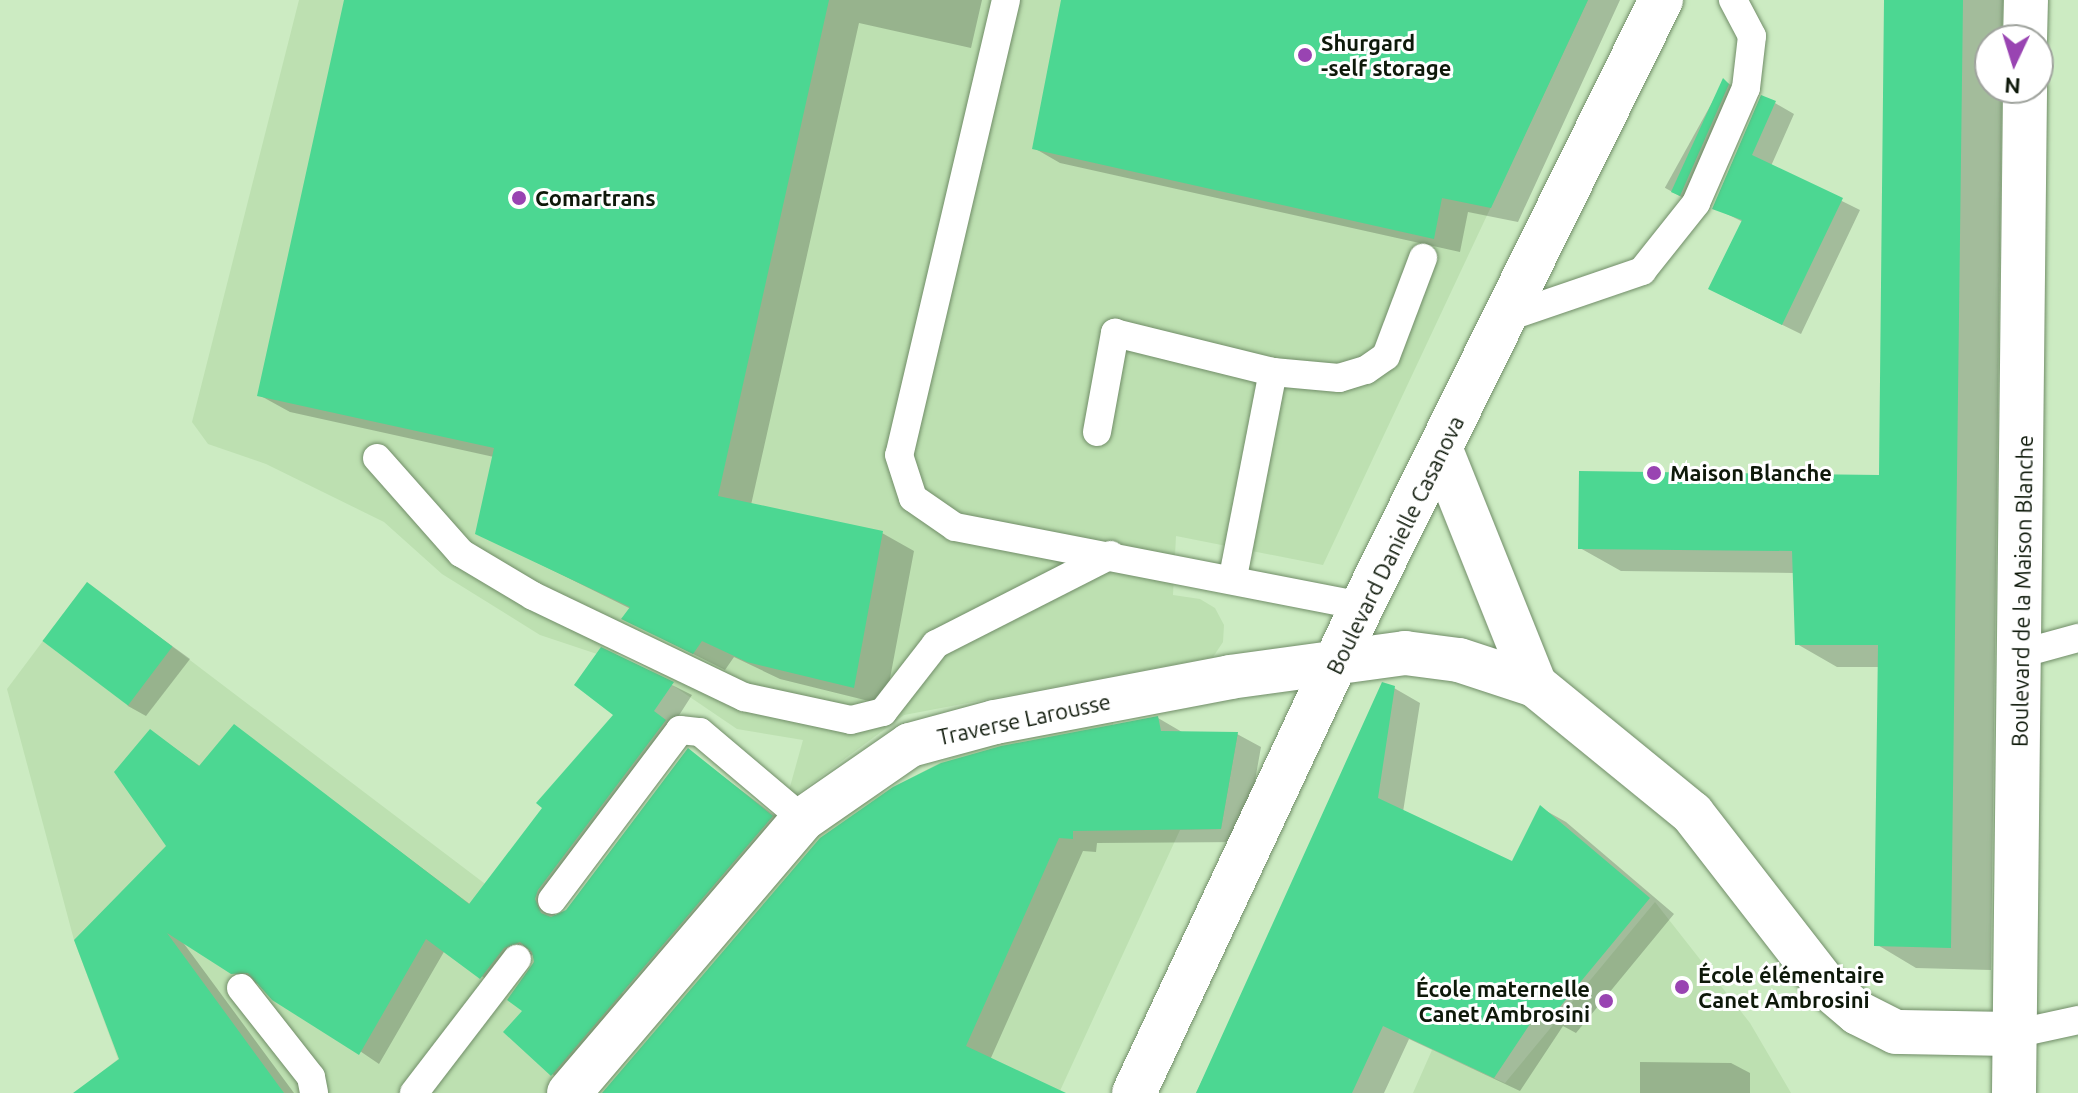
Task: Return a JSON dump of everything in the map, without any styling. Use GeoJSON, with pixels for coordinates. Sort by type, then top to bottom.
{"type":"FeatureCollection","features":[{"type":"Feature","properties":{"kind":"street","name":"Boulevard Danielle Casanova"},"geometry":{"type":"LineString","coordinates":[[1134,1093],[1362,606],[1508,317],[1661,0]]}},
{"type":"Feature","properties":{"kind":"street"},"geometry":{"type":"LineString","coordinates":[[2025,24],[2026,0]]}},
{"type":"Feature","properties":{"kind":"street","name":"Boulevard de la Maison Blanche"},"geometry":{"type":"LineString","coordinates":[[2014,1093],[2023,653],[2025,104]]}},
{"type":"Feature","properties":{"kind":"street"},"geometry":{"type":"LineString","coordinates":[[1441,450],[1535,685],[1692,813],[1826,986],[1858,1013],[1896,1032],[2014,1034]]}},
{"type":"Feature","properties":{"kind":"street","name":"Traverse Larousse"},"geometry":{"type":"LineString","coordinates":[[569,1093],[803,819],[910,745],[995,722],[1337,662],[1405,653],[1437,655],[1535,685]]}},
{"type":"Feature","properties":{"kind":"lane"},"geometry":{"type":"LineString","coordinates":[[1006,0],[899,455],[913,498],[955,527],[1233,577],[1362,606]]}},
{"type":"Feature","properties":{"kind":"lane"},"geometry":{"type":"LineString","coordinates":[[1508,317],[1642,271],[1696,203],[1746,88],[1752,36],[1733,0]]}},
{"type":"Feature","properties":{"kind":"lane"},"geometry":{"type":"LineString","coordinates":[[1097,432],[1115,333],[1273,372],[1339,378],[1366,370],[1386,356],[1423,258]]}},
{"type":"Feature","properties":{"kind":"lane"},"geometry":{"type":"LineString","coordinates":[[1233,577],[1273,372]]}},
{"type":"Feature","properties":{"kind":"lane"},"geometry":{"type":"LineString","coordinates":[[377,458],[461,553],[533,596],[744,697],[851,720],[883,712],[936,644],[1111,555]]}},
{"type":"Feature","properties":{"kind":"lane"},"geometry":{"type":"LineString","coordinates":[[2023,653],[2078,638]]}},
{"type":"Feature","properties":{"kind":"lane"},"geometry":{"type":"LineString","coordinates":[[552,900],[680,730],[700,732],[803,819]]}},
{"type":"Feature","properties":{"kind":"lane"},"geometry":{"type":"LineString","coordinates":[[414,1093],[517,959]]}},
{"type":"Feature","properties":{"kind":"lane"},"geometry":{"type":"LineString","coordinates":[[241,988],[311,1077],[314,1093]]}},
{"type":"Feature","properties":{"kind":"lane"},"geometry":{"type":"LineString","coordinates":[[2014,1034],[2078,1020]]}},
{"type":"Feature","properties":{"kind":"shaded area"},"geometry":{"type":"Polygon","coordinates":[[[299,0],[1588,0],[1323,565],[1176,536],[1173,595],[1200,599],[1215,608],[1224,625],[1223,642],[1213,657],[904,715],[793,797],[788,794],[803,740],[737,729],[625,653],[603,656],[540,635],[442,574],[384,522],[266,464],[208,444],[192,422],[299,0]]]}},
{"type":"Feature","properties":{"kind":"shaded area"},"geometry":{"type":"Polygon","coordinates":[[[87,582],[575,952],[630,1000],[547,1093],[98,1093],[90,1081],[118,1059],[74,940],[7,689],[87,582]]]}},
{"type":"Feature","properties":{"kind":"shaded area"},"geometry":{"type":"Polygon","coordinates":[[[1113,720],[1113,732],[1238,732],[1221,829],[1180,830],[1059,1093],[592,1093],[831,820],[943,761],[1000,742],[1113,720]]]}},
{"type":"Feature","properties":{"kind":"shaded area"},"geometry":{"type":"Polygon","coordinates":[[[1655,902],[1750,1023],[1791,1093],[1413,1093],[1432,1050],[1505,1083],[1655,902]]]}},
{"type":"Feature","properties":{"kind":"building","name":"Comartrans"},"geometry":{"type":"Polygon","coordinates":[[[344,0],[829,0],[718,496],[883,531],[854,688],[747,662],[702,641],[693,654],[621,619],[630,607],[475,534],[494,448],[257,396],[344,0]]]}},
{"type":"Feature","properties":{"kind":"building","name":"Shurgard -self storage"},"geometry":{"type":"Polygon","coordinates":[[[1061,0],[1588,0],[1491,208],[1442,198],[1434,239],[1032,149],[1061,0]]]}},
{"type":"Feature","properties":{"kind":"building","name":"Maison Blanche"},"geometry":{"type":"Polygon","coordinates":[[[1884,0],[1963,0],[1951,948],[1874,946],[1878,645],[1795,645],[1792,551],[1578,549],[1579,471],[1879,475],[1884,0]]]}},
{"type":"Feature","properties":{"kind":"building"},"geometry":{"type":"Polygon","coordinates":[[[1723,78],[1729,84],[1680,196],[1671,192],[1723,78]]]}},
{"type":"Feature","properties":{"kind":"building"},"geometry":{"type":"Polygon","coordinates":[[[1761,95],[1776,101],[1752,155],[1843,198],[1782,325],[1708,289],[1742,220],[1712,209],[1761,95]]]}},
{"type":"Feature","properties":{"kind":"building"},"geometry":{"type":"Polygon","coordinates":[[[87,582],[172,646],[128,705],[42,641],[87,582]]]}},
{"type":"Feature","properties":{"kind":"building"},"geometry":{"type":"Polygon","coordinates":[[[601,647],[674,682],[654,711],[666,720],[538,890],[535,899],[541,913],[551,917],[566,910],[688,748],[773,816],[551,1076],[503,1032],[522,1011],[507,1000],[534,962],[532,952],[520,942],[504,948],[480,979],[426,939],[359,1055],[272,1000],[248,973],[231,974],[167,933],[284,1093],[73,1093],[119,1059],[74,940],[166,846],[114,772],[150,729],[199,766],[234,724],[469,904],[542,808],[536,803],[613,715],[574,685],[601,647]]]}},
{"type":"Feature","properties":{"kind":"building"},"geometry":{"type":"Polygon","coordinates":[[[1382,682],[1395,686],[1378,798],[1512,861],[1540,805],[1650,898],[1549,1020],[1538,1012],[1494,1078],[1383,1026],[1352,1093],[1196,1093],[1382,682]]]}},
{"type":"Feature","properties":{"kind":"building"},"geometry":{"type":"Polygon","coordinates":[[[1158,716],[1161,731],[1238,732],[1221,829],[1073,831],[1073,839],[1059,838],[966,1046],[1066,1093],[602,1093],[820,838],[893,787],[941,763],[1001,746],[1158,716]]]}},
{"type":"Feature","properties":{"kind":"place","name":"Shurgard -self storage"},"geometry":{"type":"Point","coordinates":[1305,55]}},
{"type":"Feature","properties":{"kind":"place","name":"Comartrans"},"geometry":{"type":"Point","coordinates":[519,198]}},
{"type":"Feature","properties":{"kind":"place","name":"Maison Blanche"},"geometry":{"type":"Point","coordinates":[1654,473]}},
{"type":"Feature","properties":{"kind":"place","name":"École élémentaire Canet Ambrosini"},"geometry":{"type":"Point","coordinates":[1682,987]}},
{"type":"Feature","properties":{"kind":"place","name":"École maternelle Canet Ambrosini"},"geometry":{"type":"Point","coordinates":[1606,1001]}}]}
